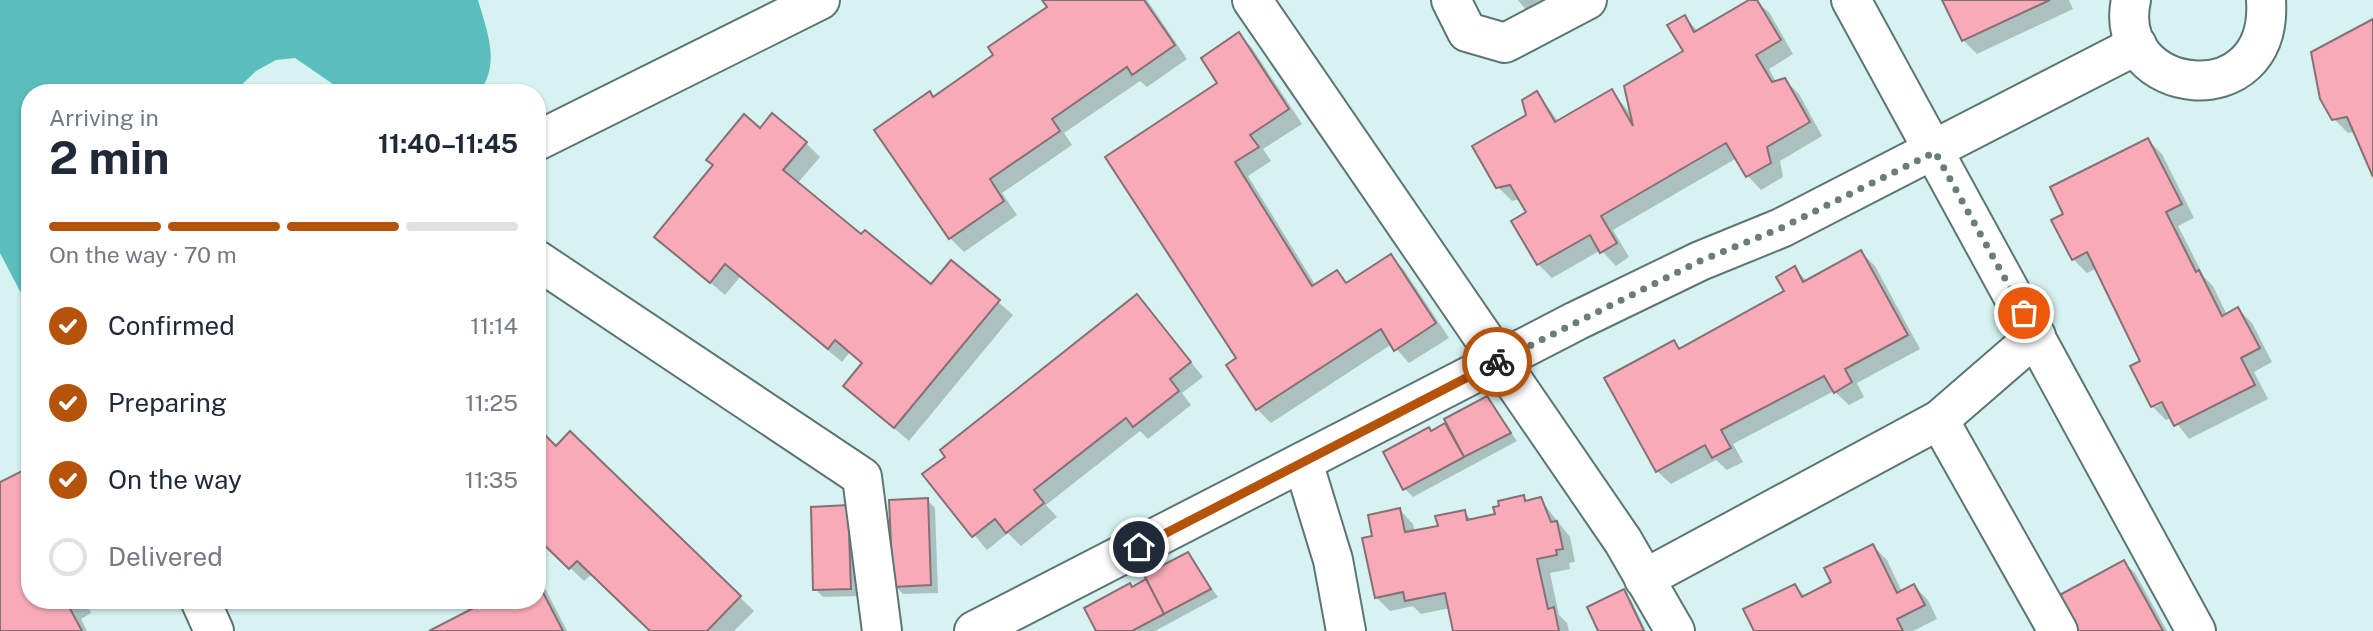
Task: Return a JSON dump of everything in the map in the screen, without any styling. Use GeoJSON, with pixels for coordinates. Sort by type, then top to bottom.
{"type":"FeatureCollection","features":[{"type":"Feature","properties":{"kind":"lane"},"geometry":{"type":"LineString","coordinates":[[546,137],[820,0]]}},
{"type":"Feature","properties":{"kind":"lane"},"geometry":{"type":"LineString","coordinates":[[1252,0],[1623,541],[1675,631]]}},
{"type":"Feature","properties":{"kind":"lane"},"geometry":{"type":"LineString","coordinates":[[1451,0],[1467,33],[1505,43],[1587,0]]}},
{"type":"Feature","properties":{"kind":"lane"},"geometry":{"type":"LineString","coordinates":[[1851,0],[2196,631]]}},
{"type":"Feature","properties":{"kind":"lane"},"geometry":{"type":"LineString","coordinates":[[2132,0],[2130,25],[2137,45],[2150,62],[2168,75],[2189,82],[2211,81],[2232,74],[2250,60],[2262,41],[2267,20],[2266,0]]}},
{"type":"Feature","properties":{"kind":"lane"},"geometry":{"type":"LineString","coordinates":[[974,631],[1700,261],[1781,228],[1935,152],[2137,45]]}},
{"type":"Feature","properties":{"kind":"lane"},"geometry":{"type":"LineString","coordinates":[[546,266],[862,477],[882,631]]}},
{"type":"Feature","properties":{"kind":"lane"},"geometry":{"type":"LineString","coordinates":[[1644,579],[1939,420],[2036,336]]}},
{"type":"Feature","properties":{"kind":"lane"},"geometry":{"type":"LineString","coordinates":[[1939,420],[2058,631]]}},
{"type":"Feature","properties":{"kind":"lane"},"geometry":{"type":"LineString","coordinates":[[1303,462],[1333,560],[1346,631]]}},
{"type":"Feature","properties":{"kind":"lane"},"geometry":{"type":"LineString","coordinates":[[204,609],[214,631]]}},
{"type":"Feature","properties":{"kind":"shaded area"},"geometry":{"type":"Polygon","coordinates":[[[0,0],[478,0],[491,59],[485,84],[333,84],[295,58],[276,60],[256,71],[242,84],[21,84],[21,293],[0,253],[0,0]]]}},
{"type":"Feature","properties":{"kind":"building"},"geometry":{"type":"Polygon","coordinates":[[[1042,0],[1144,0],[1175,45],[1132,75],[1127,67],[1052,119],[1060,131],[990,179],[1004,201],[949,239],[874,130],[930,91],[933,97],[993,55],[988,47],[1047,7],[1042,0]]]}},
{"type":"Feature","properties":{"kind":"building"},"geometry":{"type":"Polygon","coordinates":[[[1749,0],[1757,0],[1781,40],[1756,55],[1772,82],[1785,78],[1810,122],[1767,147],[1771,163],[1746,177],[1726,143],[1601,216],[1617,243],[1600,253],[1590,235],[1537,265],[1511,221],[1526,212],[1510,185],[1496,188],[1472,146],[1526,115],[1522,100],[1537,91],[1555,122],[1612,89],[1633,126],[1624,86],[1683,51],[1667,25],[1685,15],[1694,32],[1749,0]]]}},
{"type":"Feature","properties":{"kind":"building"},"geometry":{"type":"Polygon","coordinates":[[[1942,0],[2050,0],[1962,41],[1942,0]]]}},
{"type":"Feature","properties":{"kind":"building"},"geometry":{"type":"Polygon","coordinates":[[[2373,19],[2373,177],[2347,117],[2332,120],[2320,99],[2311,52],[2373,19]]]}},
{"type":"Feature","properties":{"kind":"building"},"geometry":{"type":"Polygon","coordinates":[[[1239,32],[1289,109],[1250,135],[1259,147],[1235,162],[1312,286],[1337,270],[1346,283],[1391,254],[1436,323],[1394,351],[1381,329],[1256,410],[1226,365],[1236,358],[1105,157],[1217,83],[1201,58],[1239,32]]]}},
{"type":"Feature","properties":{"kind":"building"},"geometry":{"type":"Polygon","coordinates":[[[772,113],[807,142],[783,170],[861,234],[865,230],[931,284],[951,260],[1000,300],[894,428],[843,386],[862,363],[835,340],[828,349],[725,264],[710,283],[654,237],[713,165],[706,160],[744,114],[760,128],[772,113]]]}},
{"type":"Feature","properties":{"kind":"building"},"geometry":{"type":"Polygon","coordinates":[[[2148,138],[2182,204],[2166,212],[2196,272],[2199,270],[2222,316],[2238,307],[2260,348],[2241,358],[2255,385],[2174,426],[2162,402],[2151,407],[2130,366],[2140,361],[2087,252],[2072,260],[2051,220],[2063,214],[2050,187],[2148,138]]]}},
{"type":"Feature","properties":{"kind":"building"},"geometry":{"type":"Polygon","coordinates":[[[1861,250],[1908,335],[1845,369],[1852,382],[1834,393],[1824,376],[1721,430],[1731,448],[1712,458],[1705,445],[1656,472],[1604,378],[1674,340],[1679,349],[1784,291],[1776,277],[1795,266],[1803,282],[1861,250]]]}},
{"type":"Feature","properties":{"kind":"building"},"geometry":{"type":"Polygon","coordinates":[[[1137,294],[1191,362],[1170,379],[1179,391],[1133,427],[1126,418],[1034,490],[1044,503],[1006,533],[995,519],[972,537],[922,474],[945,457],[940,450],[1137,294]]]}},
{"type":"Feature","properties":{"kind":"building"},"geometry":{"type":"Polygon","coordinates":[[[1487,396],[1511,433],[1464,457],[1444,419],[1487,396]]]}},
{"type":"Feature","properties":{"kind":"building"},"geometry":{"type":"Polygon","coordinates":[[[1445,423],[1464,457],[1403,490],[1383,452],[1429,427],[1431,431],[1445,423]]]}},
{"type":"Feature","properties":{"kind":"building"},"geometry":{"type":"Polygon","coordinates":[[[570,431],[741,596],[707,631],[650,631],[577,561],[569,569],[546,547],[546,436],[556,446],[570,431]]]}},
{"type":"Feature","properties":{"kind":"building"},"geometry":{"type":"Polygon","coordinates":[[[21,472],[21,609],[70,609],[82,631],[0,631],[0,482],[21,472]]]}},
{"type":"Feature","properties":{"kind":"building"},"geometry":{"type":"Polygon","coordinates":[[[1524,495],[1525,501],[1541,497],[1551,522],[1557,521],[1563,549],[1556,550],[1557,555],[1537,559],[1548,609],[1554,607],[1559,631],[1453,631],[1445,593],[1405,601],[1403,592],[1375,598],[1362,538],[1372,536],[1368,515],[1400,508],[1405,532],[1438,526],[1435,516],[1465,510],[1467,520],[1495,514],[1493,507],[1499,506],[1498,501],[1524,495]]]}},
{"type":"Feature","properties":{"kind":"building"},"geometry":{"type":"Polygon","coordinates":[[[928,498],[931,585],[893,587],[889,500],[928,498]]]}},
{"type":"Feature","properties":{"kind":"building"},"geometry":{"type":"Polygon","coordinates":[[[848,505],[851,589],[813,590],[811,507],[848,505]]]}},
{"type":"Feature","properties":{"kind":"building"},"geometry":{"type":"Polygon","coordinates":[[[1873,544],[1897,593],[1914,584],[1925,605],[1897,619],[1903,631],[1754,631],[1743,609],[1795,584],[1802,597],[1831,582],[1824,568],[1873,544]]]}},
{"type":"Feature","properties":{"kind":"building"},"geometry":{"type":"Polygon","coordinates":[[[1188,552],[1211,589],[1164,614],[1144,575],[1188,552]]]}},
{"type":"Feature","properties":{"kind":"building"},"geometry":{"type":"Polygon","coordinates":[[[2124,560],[2163,631],[2075,631],[2056,597],[2124,560]]]}},
{"type":"Feature","properties":{"kind":"building"},"geometry":{"type":"Polygon","coordinates":[[[1146,579],[1164,614],[1132,631],[1096,631],[1084,608],[1130,583],[1132,587],[1146,579]]]}},
{"type":"Feature","properties":{"kind":"building"},"geometry":{"type":"Polygon","coordinates":[[[1624,589],[1644,631],[1598,631],[1587,607],[1624,589]]]}},
{"type":"Feature","properties":{"kind":"building"},"geometry":{"type":"Polygon","coordinates":[[[546,598],[563,631],[429,631],[472,609],[546,609],[546,598]]]}},
{"type":"Feature","properties":{"kind":"way so far"},"geometry":{"type":"LineString","coordinates":[[1497,362],[1700,261],[1781,228],[1935,152],[2024,313]]}},
{"type":"Feature","properties":{"kind":"route"},"geometry":{"type":"LineString","coordinates":[[1139,547],[1497,362]]}}]}
